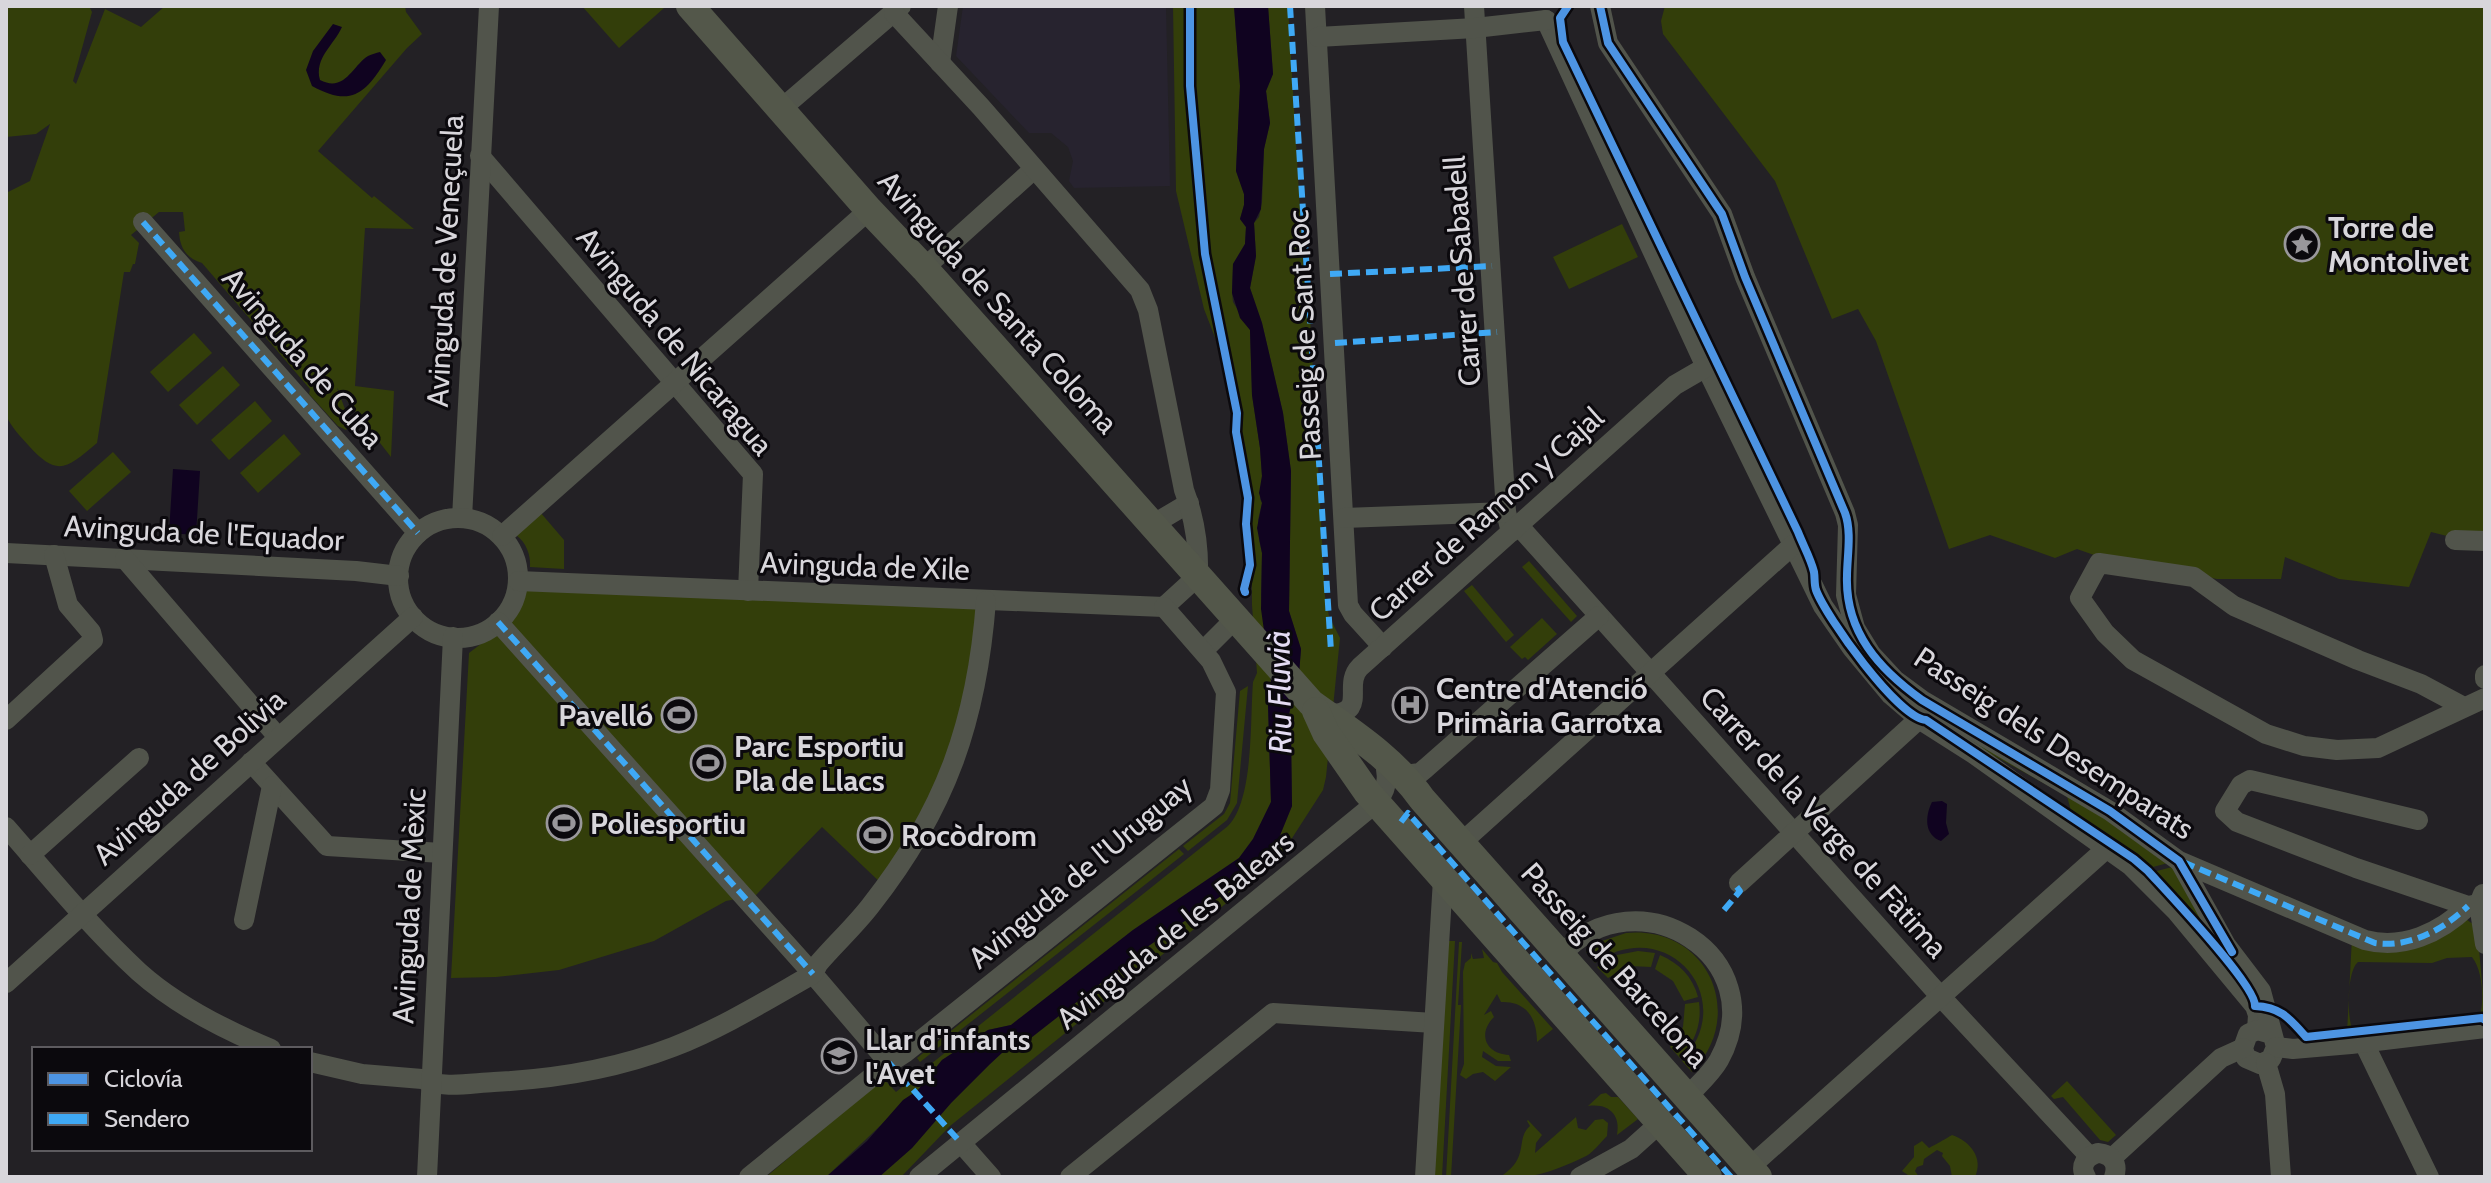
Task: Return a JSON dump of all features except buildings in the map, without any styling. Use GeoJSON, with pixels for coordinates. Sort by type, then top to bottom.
{"type":"FeatureCollection","features":[{"type":"Feature","properties":{"kind":"main road","name":"Avinguda de Santa Coloma"},"geometry":{"type":"LineString","coordinates":[[690,6],[1256,642],[1331,706]]}},
{"type":"Feature","properties":{"kind":"main road","name":"Passeig de Barcelona"},"geometry":{"type":"LineString","coordinates":[[1331,706],[1391,761],[1754,1172]]}},
{"type":"Feature","properties":{"kind":"main road"},"geometry":{"type":"LineString","coordinates":[[1331,706],[1322,727],[1349,769],[1708,1177]]}},
{"type":"Feature","properties":{"kind":"street","name":"Avinguda de Veneçuela"},"geometry":{"type":"LineString","coordinates":[[462,518],[489,6]]}},
{"type":"Feature","properties":{"kind":"street"},"geometry":{"type":"LineString","coordinates":[[940,63],[948,6]]}},
{"type":"Feature","properties":{"kind":"street","name":"Passeig de Sant Roc"},"geometry":{"type":"LineString","coordinates":[[1315,6],[1348,605],[1383,647]]}},
{"type":"Feature","properties":{"kind":"street","name":"Carrer de Sabadell"},"geometry":{"type":"LineString","coordinates":[[1474,6],[1512,523]]}},
{"type":"Feature","properties":{"kind":"street","name":"Passeig dels Desemparats"},"geometry":{"type":"LineString","coordinates":[[1600,6],[1608,43],[1722,214],[1745,277],[1845,513],[1848,525],[1846,595],[1855,628],[1895,680],[1922,700],[2123,819],[2179,861],[2375,943],[2394,943],[2422,936],[2446,924],[2477,901]]}},
{"type":"Feature","properties":{"kind":"street"},"geometry":{"type":"LineString","coordinates":[[781,109],[898,9],[940,63],[1145,299],[1184,490],[1199,547],[1198,576],[1164,607]]}},
{"type":"Feature","properties":{"kind":"street"},"geometry":{"type":"LineString","coordinates":[[1318,37],[1475,28],[1552,13],[1706,367],[1823,606],[1852,648],[1891,695],[1919,719],[1974,754],[2140,874],[2255,1006],[2267,1044],[2260,1064],[2249,1060],[2243,1048],[2221,1058],[2113,1168],[2098,1153],[2089,1156],[2083,1166],[2086,1177]]}},
{"type":"Feature","properties":{"kind":"street","name":"Avinguda de Nicaragua"},"geometry":{"type":"LineString","coordinates":[[480,156],[753,474],[748,591]]}},
{"type":"Feature","properties":{"kind":"street"},"geometry":{"type":"LineString","coordinates":[[924,268],[1034,169]]}},
{"type":"Feature","properties":{"kind":"street"},"geometry":{"type":"LineString","coordinates":[[502,536],[869,210]]}},
{"type":"Feature","properties":{"kind":"street","name":"Avinguda de Cuba"},"geometry":{"type":"LineString","coordinates":[[143,222],[418,533]]}},
{"type":"Feature","properties":{"kind":"street","name":"Carrer de Ramon y Cajal"},"geometry":{"type":"LineString","coordinates":[[1331,706],[1355,671],[1512,523],[1675,385],[1706,367]]}},
{"type":"Feature","properties":{"kind":"street"},"geometry":{"type":"LineString","coordinates":[[1152,525],[1189,503]]}},
{"type":"Feature","properties":{"kind":"street"},"geometry":{"type":"LineString","coordinates":[[462,518],[487,524],[502,536],[515,558],[518,581],[512,605],[498,622],[478,635],[453,637],[427,628],[413,617],[400,594],[399,576],[402,557],[418,533],[438,521],[462,518]]}},
{"type":"Feature","properties":{"kind":"street"},"geometry":{"type":"LineString","coordinates":[[1344,518],[1512,523]]}},
{"type":"Feature","properties":{"kind":"street","name":"Carrer de la Verge de Fàtima"},"geometry":{"type":"LineString","coordinates":[[1512,523],[2089,1156]]}},
{"type":"Feature","properties":{"kind":"street"},"geometry":{"type":"LineString","coordinates":[[2455,540],[2485,541]]}},
{"type":"Feature","properties":{"kind":"street"},"geometry":{"type":"LineString","coordinates":[[1461,843],[1793,545]]}},
{"type":"Feature","properties":{"kind":"street","name":"Avinguda de l'Equador"},"geometry":{"type":"LineString","coordinates":[[6,553],[356,571],[399,576]]}},
{"type":"Feature","properties":{"kind":"street"},"geometry":{"type":"LineString","coordinates":[[6,720],[93,640],[91,632],[68,605],[54,555]]}},
{"type":"Feature","properties":{"kind":"street"},"geometry":{"type":"LineString","coordinates":[[125,559],[278,737]]}},
{"type":"Feature","properties":{"kind":"street"},"geometry":{"type":"LineString","coordinates":[[2464,707],[2421,684],[2234,606],[2194,577],[2099,563],[2080,598],[2118,648],[2177,685],[2273,737],[2304,746],[2337,750],[2378,748],[2485,698]]}},
{"type":"Feature","properties":{"kind":"street","name":"Avinguda de Xile"},"geometry":{"type":"LineString","coordinates":[[518,581],[1164,607]]}},
{"type":"Feature","properties":{"kind":"street"},"geometry":{"type":"LineString","coordinates":[[312,1062],[362,1074],[422,1079],[430,1083],[531,1081],[621,1063],[671,1048],[813,974],[818,964],[870,907],[899,869],[943,789],[968,724],[980,666],[986,601]]}},
{"type":"Feature","properties":{"kind":"street","name":"Avinguda de l'Uruguay"},"geometry":{"type":"LineString","coordinates":[[749,1177],[1214,806],[1220,790],[1227,699],[1221,679],[1203,651],[1164,607]]}},
{"type":"Feature","properties":{"kind":"street"},"geometry":{"type":"LineString","coordinates":[[1422,799],[1408,794],[1396,798],[1391,808],[1384,811],[1387,767],[1391,761],[1420,773],[1599,616]]}},
{"type":"Feature","properties":{"kind":"street","name":"Avinguda de Bolivia"},"geometry":{"type":"LineString","coordinates":[[6,983],[413,617]]}},
{"type":"Feature","properties":{"kind":"street"},"geometry":{"type":"LineString","coordinates":[[1203,651],[1235,619]]}},
{"type":"Feature","properties":{"kind":"street"},"geometry":{"type":"LineString","coordinates":[[498,622],[889,1063]]}},
{"type":"Feature","properties":{"kind":"street","name":"Avinguda de Mèxic"},"geometry":{"type":"LineString","coordinates":[[427,1177],[453,637]]}},
{"type":"Feature","properties":{"kind":"street"},"geometry":{"type":"LineString","coordinates":[[1739,883],[1919,719]]}},
{"type":"Feature","properties":{"kind":"street"},"geometry":{"type":"LineString","coordinates":[[30,855],[139,758]]}},
{"type":"Feature","properties":{"kind":"street"},"geometry":{"type":"LineString","coordinates":[[251,762],[327,846],[442,853]]}},
{"type":"Feature","properties":{"kind":"street"},"geometry":{"type":"LineString","coordinates":[[2418,820],[2250,780],[2241,785],[2225,811],[2226,815],[2356,868],[2477,901],[2485,944]]}},
{"type":"Feature","properties":{"kind":"street"},"geometry":{"type":"LineString","coordinates":[[244,920],[272,786]]}},
{"type":"Feature","properties":{"kind":"street","name":"Avinguda de les Balears"},"geometry":{"type":"LineString","coordinates":[[919,1177],[1384,811]]}},
{"type":"Feature","properties":{"kind":"street"},"geometry":{"type":"LineString","coordinates":[[6,827],[82,913],[139,971],[163,990],[231,1032],[266,1047]]}},
{"type":"Feature","properties":{"kind":"street"},"geometry":{"type":"LineString","coordinates":[[1754,1172],[1941,997],[2107,848]]}},
{"type":"Feature","properties":{"kind":"street"},"geometry":{"type":"LineString","coordinates":[[2179,861],[2226,945],[2261,991],[2266,1006],[2281,1177]]}},
{"type":"Feature","properties":{"kind":"street"},"geometry":{"type":"LineString","coordinates":[[1425,1177],[1443,879]]}},
{"type":"Feature","properties":{"kind":"street"},"geometry":{"type":"LineString","coordinates":[[1561,955],[1586,934],[1639,920],[1703,935],[1725,981],[1730,1000],[1730,1019],[1717,1063],[1687,1097]]}},
{"type":"Feature","properties":{"kind":"street"},"geometry":{"type":"LineString","coordinates":[[1070,1177],[1273,1013],[1434,1023]]}},
{"type":"Feature","properties":{"kind":"street"},"geometry":{"type":"LineString","coordinates":[[2267,1044],[2293,1049],[2485,1028]]}},
{"type":"Feature","properties":{"kind":"street"},"geometry":{"type":"LineString","coordinates":[[2364,1043],[2429,1177]]}},
{"type":"Feature","properties":{"kind":"street"},"geometry":{"type":"LineString","coordinates":[[1580,1177],[1631,1149],[1660,1123]]}},
{"type":"Feature","properties":{"kind":"street"},"geometry":{"type":"LineString","coordinates":[[961,1143],[991,1177]]}},
{"type":"Feature","properties":{"kind":"shaded area"},"geometry":{"type":"Polygon","coordinates":[[[963,6],[1166,6],[1170,186],[1074,188],[1069,181],[1073,161],[1068,147],[1051,133],[1029,133],[956,56],[963,6]]]}},
{"type":"Feature","properties":{"kind":"green space"},"geometry":{"type":"Polygon","coordinates":[[[6,6],[89,6],[92,12],[73,81],[76,84],[105,9],[141,27],[165,6],[405,6],[422,34],[318,151],[372,198],[374,196],[414,229],[365,228],[355,386],[394,391],[391,457],[337,388],[351,425],[346,430],[338,426],[202,263],[185,252],[179,232],[185,231],[183,212],[159,212],[131,235],[139,243],[135,264],[130,272],[124,272],[97,443],[78,459],[55,466],[39,456],[20,435],[6,415],[6,193],[30,181],[50,124],[36,134],[6,137],[6,6]]]}},
{"type":"Feature","properties":{"kind":"green space"},"geometry":{"type":"Polygon","coordinates":[[[582,6],[663,6],[664,8],[619,48],[582,6]]]}},
{"type":"Feature","properties":{"kind":"green space"},"geometry":{"type":"Polygon","coordinates":[[[1173,6],[1234,6],[1240,86],[1236,171],[1244,194],[1240,219],[1246,227],[1245,244],[1233,264],[1232,293],[1233,302],[1250,330],[1252,395],[1260,448],[1262,503],[1258,520],[1262,553],[1261,595],[1271,681],[1268,704],[1271,802],[1253,839],[1239,858],[1133,930],[1011,1025],[988,1030],[942,1060],[918,1090],[826,1177],[766,1177],[883,1078],[896,1092],[1228,826],[1242,798],[1249,758],[1253,682],[1257,673],[1252,605],[1251,504],[1236,392],[1204,309],[1176,191],[1173,6]]]}},
{"type":"Feature","properties":{"kind":"green space"},"geometry":{"type":"Polygon","coordinates":[[[1268,6],[1288,6],[1304,278],[1309,298],[1325,596],[1329,616],[1340,638],[1323,790],[1276,863],[950,1126],[901,1177],[879,1177],[912,1148],[951,1103],[1004,1051],[1018,1048],[1147,947],[1257,871],[1276,845],[1292,806],[1288,718],[1299,674],[1301,649],[1289,611],[1291,471],[1283,413],[1262,323],[1250,288],[1256,256],[1254,223],[1259,217],[1262,202],[1264,149],[1270,123],[1266,91],[1273,74],[1268,6]]]}},
{"type":"Feature","properties":{"kind":"green space"},"geometry":{"type":"Polygon","coordinates":[[[1665,6],[2485,6],[2485,536],[2447,536],[2431,532],[2409,587],[2339,579],[2285,557],[2281,579],[2217,579],[2077,549],[2055,558],[1990,535],[1949,549],[1876,341],[1858,309],[1832,319],[1775,181],[1663,34],[1661,21],[1665,6]]]}},
{"type":"Feature","properties":{"kind":"green space"},"geometry":{"type":"Polygon","coordinates":[[[1622,224],[1638,257],[1569,289],[1553,257],[1622,224]]]}},
{"type":"Feature","properties":{"kind":"green space"},"geometry":{"type":"Polygon","coordinates":[[[194,333],[212,353],[168,392],[150,372],[194,333]]]}},
{"type":"Feature","properties":{"kind":"green space"},"geometry":{"type":"Polygon","coordinates":[[[223,366],[240,385],[197,425],[179,405],[223,366]]]}},
{"type":"Feature","properties":{"kind":"green space"},"geometry":{"type":"Polygon","coordinates":[[[255,401],[272,421],[229,460],[211,440],[255,401]]]}},
{"type":"Feature","properties":{"kind":"green space"},"geometry":{"type":"Polygon","coordinates":[[[284,434],[301,454],[258,493],[240,473],[284,434]]]}},
{"type":"Feature","properties":{"kind":"green space"},"geometry":{"type":"Polygon","coordinates":[[[113,452],[131,472],[87,511],[69,491],[113,452]]]}},
{"type":"Feature","properties":{"kind":"green space"},"geometry":{"type":"Polygon","coordinates":[[[540,512],[564,540],[564,569],[530,567],[527,549],[516,535],[540,512]]]}},
{"type":"Feature","properties":{"kind":"green space"},"geometry":{"type":"Polygon","coordinates":[[[1529,561],[1577,616],[1571,622],[1522,567],[1529,561]]]}},
{"type":"Feature","properties":{"kind":"green space"},"geometry":{"type":"Polygon","coordinates":[[[1472,585],[1514,635],[1506,642],[1464,591],[1472,585]]]}},
{"type":"Feature","properties":{"kind":"green space","name":"Parc Esportiu Pla de Llacs"},"geometry":{"type":"Polygon","coordinates":[[[524,588],[980,608],[963,737],[885,887],[822,827],[756,895],[726,901],[654,941],[559,970],[451,978],[469,653],[502,625],[524,588]]]}},
{"type":"Feature","properties":{"kind":"green space"},"geometry":{"type":"Polygon","coordinates":[[[1542,618],[1557,634],[1528,660],[1525,657],[1522,659],[1510,647],[1542,618]]]}},
{"type":"Feature","properties":{"kind":"green space"},"geometry":{"type":"Polygon","coordinates":[[[1888,680],[2114,819],[2172,862],[2149,868],[2071,811],[2067,796],[1964,739],[1888,680]]]}},
{"type":"Feature","properties":{"kind":"green space"},"geometry":{"type":"Polygon","coordinates":[[[1248,686],[1237,803],[1227,820],[1188,851],[1183,846],[1224,814],[1230,803],[1240,691],[1248,686]]]}},
{"type":"Feature","properties":{"kind":"green space"},"geometry":{"type":"Polygon","coordinates":[[[1179,849],[1184,854],[920,1062],[917,1058],[1179,849]]]}},
{"type":"Feature","properties":{"kind":"green space"},"geometry":{"type":"Polygon","coordinates":[[[2176,866],[2223,952],[2153,872],[2176,866]]]}},
{"type":"Feature","properties":{"kind":"green space"},"geometry":{"type":"Polygon","coordinates":[[[2463,917],[2477,927],[2485,1015],[2439,1022],[2442,1019],[2472,1016],[2481,1011],[2481,983],[2472,957],[2447,958],[2432,963],[2358,962],[2349,992],[2352,937],[2373,944],[2463,917]]]}},
{"type":"Feature","properties":{"kind":"green space"},"geometry":{"type":"Polygon","coordinates":[[[1626,933],[1654,934],[1678,943],[1697,958],[1710,978],[1717,1000],[1717,1025],[1709,1049],[1692,1072],[1682,1061],[1698,1036],[1703,1012],[1699,989],[1687,969],[1669,955],[1647,948],[1622,950],[1595,963],[1586,952],[1602,941],[1626,933]]]}},
{"type":"Feature","properties":{"kind":"green space"},"geometry":{"type":"Polygon","coordinates":[[[1448,941],[1455,941],[1442,1177],[1434,1177],[1448,941]]]}},
{"type":"Feature","properties":{"kind":"green space"},"geometry":{"type":"Polygon","coordinates":[[[1459,942],[1462,942],[1458,1005],[1461,1005],[1451,1177],[1446,1177],[1459,942]]]}},
{"type":"Feature","properties":{"kind":"green space"},"geometry":{"type":"Polygon","coordinates":[[[1482,949],[1553,1029],[1537,1042],[1529,1013],[1518,1005],[1501,1002],[1497,994],[1484,1015],[1491,1011],[1494,1017],[1486,1030],[1486,1042],[1495,1051],[1509,1055],[1511,1061],[1498,1061],[1483,1051],[1482,1057],[1496,1066],[1511,1067],[1495,1081],[1483,1072],[1466,1079],[1460,1075],[1464,1064],[1463,972],[1471,953],[1473,959],[1484,958],[1482,949]]]}},
{"type":"Feature","properties":{"kind":"green space"},"geometry":{"type":"Polygon","coordinates":[[[1638,951],[1655,953],[1651,967],[1630,966],[1608,978],[1597,967],[1617,955],[1638,951]]]}},
{"type":"Feature","properties":{"kind":"green space"},"geometry":{"type":"Polygon","coordinates":[[[1660,955],[1684,972],[1693,983],[1698,997],[1684,1001],[1673,981],[1655,969],[1660,955]]]}},
{"type":"Feature","properties":{"kind":"green space"},"geometry":{"type":"Polygon","coordinates":[[[2349,995],[2352,1029],[2411,1025],[2347,1033],[2349,995]]]}},
{"type":"Feature","properties":{"kind":"green space"},"geometry":{"type":"Polygon","coordinates":[[[1699,1002],[1696,1032],[1680,1058],[1670,1047],[1683,1027],[1685,1004],[1699,1002]]]}},
{"type":"Feature","properties":{"kind":"green space"},"geometry":{"type":"Polygon","coordinates":[[[2067,1081],[2116,1135],[2108,1142],[2100,1140],[2063,1097],[2054,1099],[2051,1096],[2067,1081]]]}},
{"type":"Feature","properties":{"kind":"green space"},"geometry":{"type":"Polygon","coordinates":[[[1606,1093],[1618,1097],[1638,1119],[1617,1135],[1617,1121],[1612,1112],[1602,1106],[1588,1106],[1606,1093]]]}},
{"type":"Feature","properties":{"kind":"green space"},"geometry":{"type":"Polygon","coordinates":[[[1576,1117],[1578,1128],[1586,1130],[1595,1120],[1603,1119],[1608,1123],[1607,1136],[1590,1154],[1534,1175],[1503,1175],[1519,1155],[1523,1136],[1530,1126],[1528,1120],[1542,1135],[1536,1143],[1535,1153],[1576,1117]]]}},
{"type":"Feature","properties":{"kind":"green space"},"geometry":{"type":"Polygon","coordinates":[[[1952,1135],[1974,1151],[1978,1163],[1975,1177],[1952,1177],[1943,1153],[1937,1150],[1917,1167],[1915,1171],[1919,1177],[1911,1177],[1902,1171],[1914,1157],[1914,1146],[1922,1141],[1929,1148],[1952,1135]]]}},
{"type":"Feature","properties":{"kind":"water","name":"Riu Fluvià"},"geometry":{"type":"Polygon","coordinates":[[[1234,6],[1268,6],[1273,74],[1266,91],[1270,123],[1264,149],[1261,209],[1254,223],[1256,256],[1250,288],[1262,323],[1283,413],[1291,471],[1289,611],[1301,649],[1299,674],[1288,718],[1292,806],[1276,845],[1257,871],[1147,947],[1018,1048],[1004,1051],[951,1103],[912,1148],[879,1177],[826,1177],[867,1141],[903,1100],[918,1090],[942,1060],[988,1030],[1011,1025],[1133,930],[1239,858],[1253,839],[1271,802],[1268,704],[1271,681],[1261,609],[1262,553],[1257,528],[1262,503],[1259,493],[1262,476],[1260,448],[1252,395],[1250,330],[1240,318],[1232,293],[1233,264],[1245,244],[1246,227],[1240,219],[1244,194],[1236,171],[1240,86],[1234,6]]]}},
{"type":"Feature","properties":{"kind":"water"},"geometry":{"type":"Polygon","coordinates":[[[333,24],[342,27],[322,58],[320,80],[336,83],[368,56],[380,52],[386,60],[371,82],[355,94],[337,96],[312,86],[306,70],[313,51],[333,24]]]}},
{"type":"Feature","properties":{"kind":"water"},"geometry":{"type":"Polygon","coordinates":[[[173,469],[200,471],[196,535],[169,533],[173,469]]]}},
{"type":"Feature","properties":{"kind":"water"},"geometry":{"type":"Polygon","coordinates":[[[1932,802],[1947,804],[1949,834],[1941,841],[1931,834],[1927,819],[1932,802]]]}},
{"type":"Feature","properties":{"kind":"marked path"},"geometry":{"type":"LineString","coordinates":[[1290,6],[1331,651]]}},
{"type":"Feature","properties":{"kind":"marked path"},"geometry":{"type":"LineString","coordinates":[[143,222],[418,533]]}},
{"type":"Feature","properties":{"kind":"marked path"},"geometry":{"type":"LineString","coordinates":[[1330,274],[1492,266]]}},
{"type":"Feature","properties":{"kind":"marked path"},"geometry":{"type":"LineString","coordinates":[[1335,343],[1497,332]]}},
{"type":"Feature","properties":{"kind":"marked path"},"geometry":{"type":"LineString","coordinates":[[498,622],[813,974]]}},
{"type":"Feature","properties":{"kind":"marked path"},"geometry":{"type":"LineString","coordinates":[[1401,822],[1408,813],[1731,1177]]}},
{"type":"Feature","properties":{"kind":"marked path"},"geometry":{"type":"LineString","coordinates":[[2183,862],[2375,943],[2413,940],[2437,930],[2468,906]]}},
{"type":"Feature","properties":{"kind":"marked path"},"geometry":{"type":"LineString","coordinates":[[1724,910],[1740,891],[1736,886],[1739,883]]}},
{"type":"Feature","properties":{"kind":"marked path"},"geometry":{"type":"LineString","coordinates":[[889,1063],[961,1143]]}},
{"type":"Feature","properties":{"kind":"cycle path"},"geometry":{"type":"LineString","coordinates":[[1190,6],[1190,86],[1205,254],[1237,413],[1236,432],[1248,498],[1246,524],[1250,565],[1245,592]]}},
{"type":"Feature","properties":{"kind":"cycle path"},"geometry":{"type":"LineString","coordinates":[[1568,6],[1560,18],[1563,42],[1798,532],[1813,567],[1815,588],[1822,603],[1864,664],[1898,703],[2134,859],[2209,938],[2241,979],[2255,1006],[2278,1012],[2306,1037],[2485,1020]]}},
{"type":"Feature","properties":{"kind":"cycle path"},"geometry":{"type":"LineString","coordinates":[[1600,6],[1608,43],[1722,214],[1745,277],[1845,513],[1849,536],[1848,596],[1852,615],[1868,647],[1892,675],[1922,700],[2110,811],[2179,861],[2232,952]]}},
{"type":"Feature","properties":{"kind":"place","name":"Torre de Montolivet"},"geometry":{"type":"Point","coordinates":[2302,244]}},
{"type":"Feature","properties":{"kind":"place","name":"Centre d'Atenció Primària Garrotxa"},"geometry":{"type":"Point","coordinates":[1410,705]}},
{"type":"Feature","properties":{"kind":"place","name":"Pavelló"},"geometry":{"type":"Point","coordinates":[679,715]}},
{"type":"Feature","properties":{"kind":"place","name":"Parc Esportiu Pla de Llacs"},"geometry":{"type":"Point","coordinates":[708,763]}},
{"type":"Feature","properties":{"kind":"place","name":"Poliesportiu"},"geometry":{"type":"Point","coordinates":[564,823]}},
{"type":"Feature","properties":{"kind":"place","name":"Rocòdrom"},"geometry":{"type":"Point","coordinates":[875,835]}},
{"type":"Feature","properties":{"kind":"place","name":"Llar d'infants l'Avet"},"geometry":{"type":"Point","coordinates":[839,1056]}}]}
